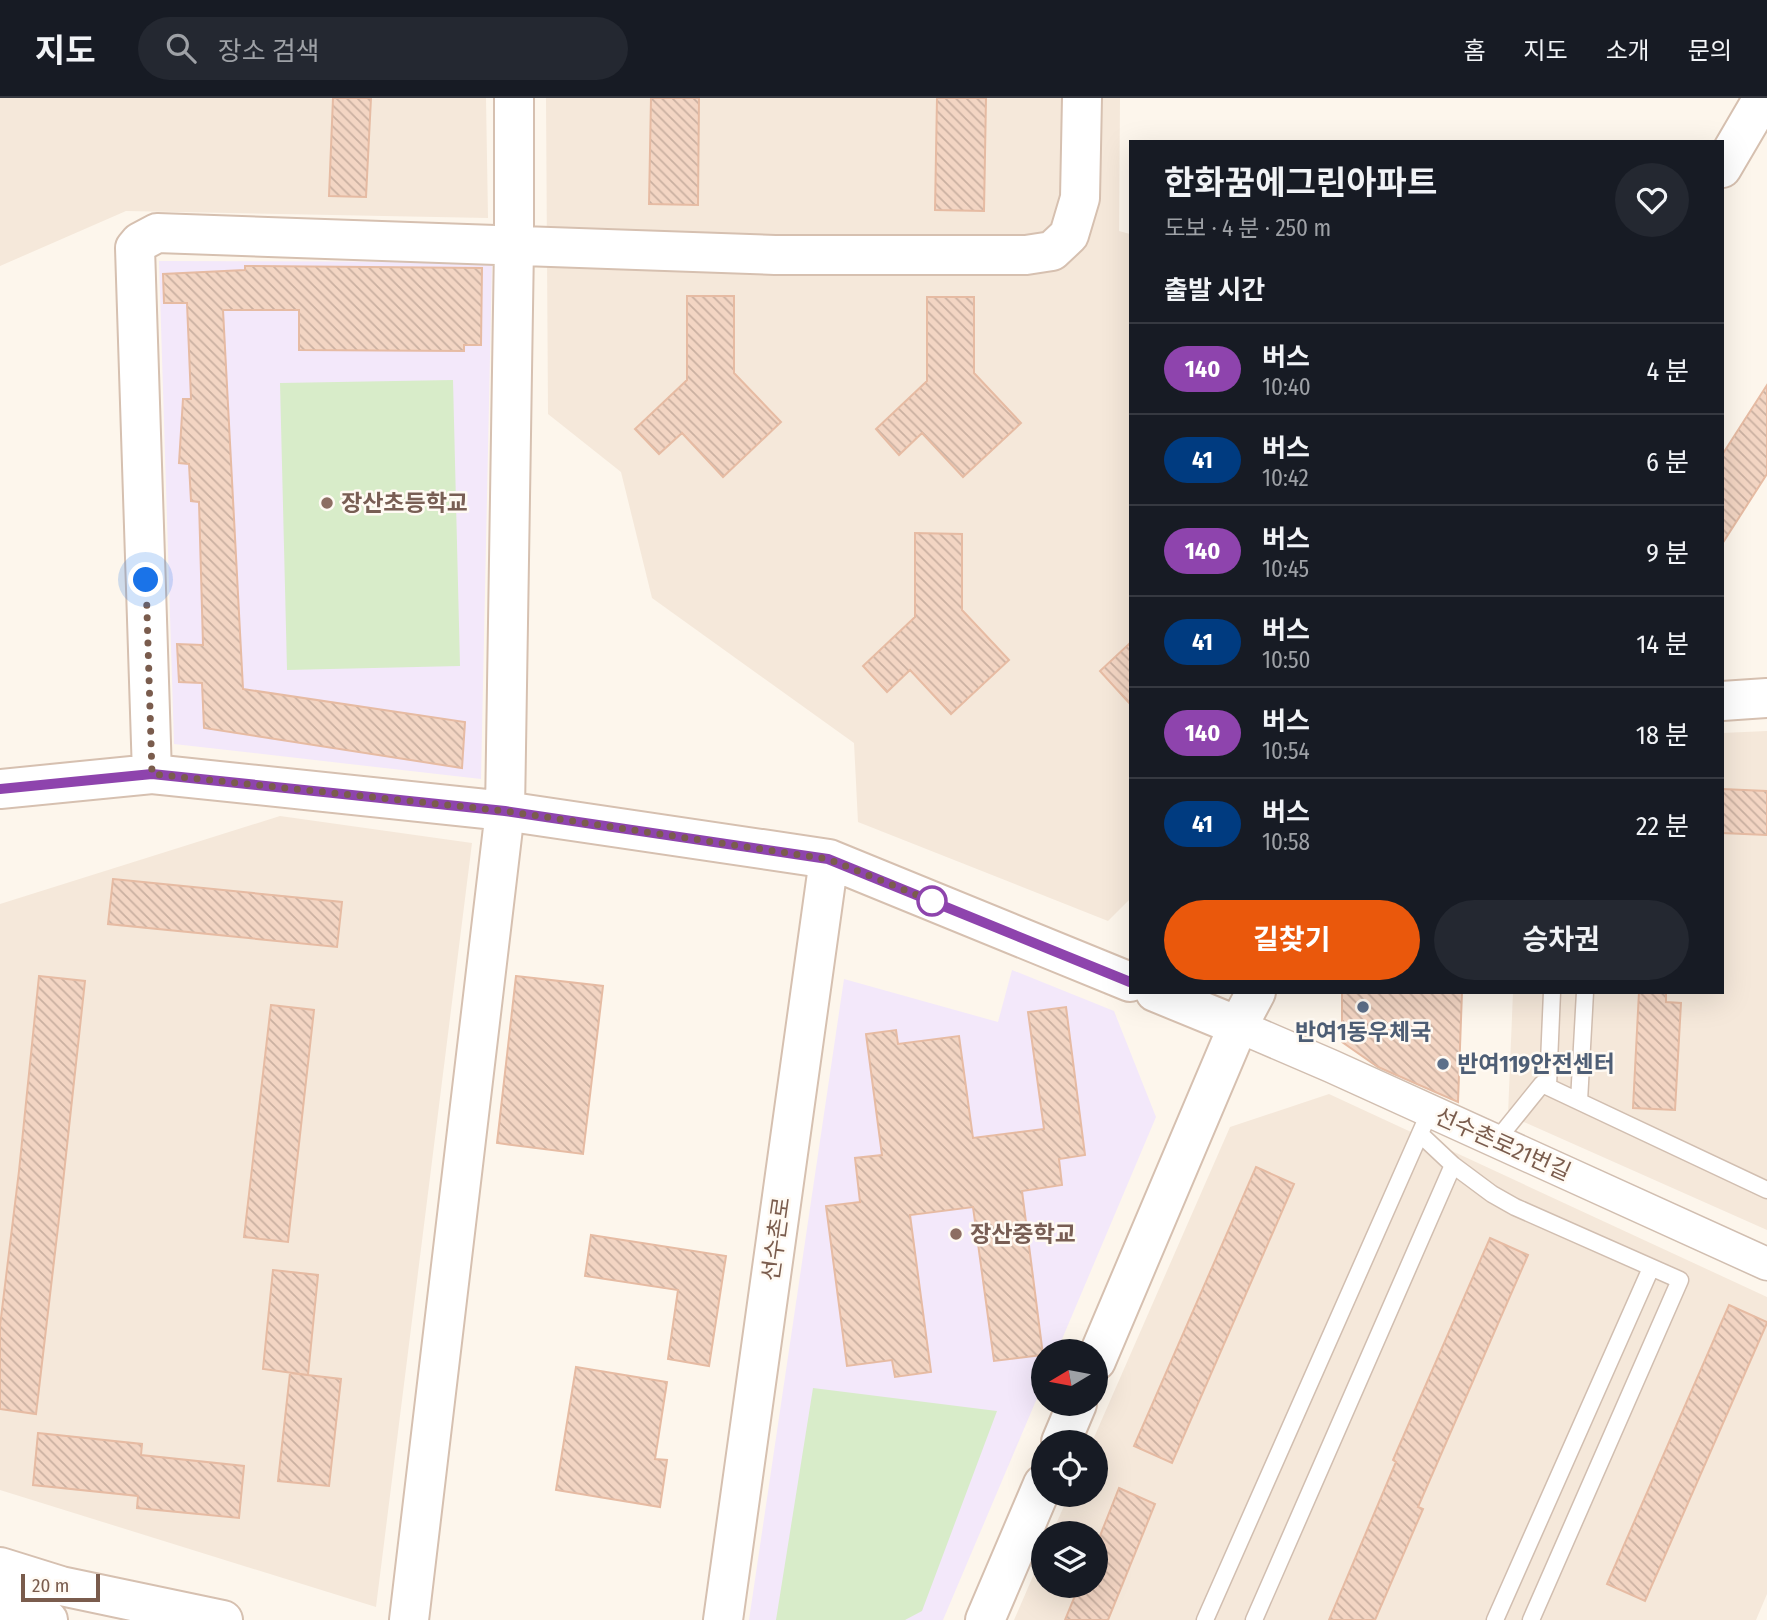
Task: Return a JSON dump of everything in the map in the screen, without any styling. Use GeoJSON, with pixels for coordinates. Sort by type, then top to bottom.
{"type":"FeatureCollection","features":[{"type":"Feature","properties":{"kind":"main road"},"geometry":{"type":"LineString","coordinates":[[409,1620],[505,811],[514,98]]}},
{"type":"Feature","properties":{"kind":"main road"},"geometry":{"type":"LineString","coordinates":[[152,774],[135,248],[140,242],[157,233],[775,255],[1026,255],[1052,251],[1069,235],[1080,198],[1082,98]]}},
{"type":"Feature","properties":{"kind":"main road"},"geometry":{"type":"LineString","coordinates":[[1724,165],[1763,98]]}},
{"type":"Feature","properties":{"kind":"main road"},"geometry":{"type":"LineString","coordinates":[[1724,701],[1767,698]]}},
{"type":"Feature","properties":{"kind":"main road"},"geometry":{"type":"LineString","coordinates":[[0,789],[152,774],[505,811],[828,859],[1129,982]]}},
{"type":"Feature","properties":{"kind":"main road","name":"선수촌로"},"geometry":{"type":"LineString","coordinates":[[723,1620],[828,859]]}},
{"type":"Feature","properties":{"kind":"main road"},"geometry":{"type":"LineString","coordinates":[[1160,994],[1238,1026]]}},
{"type":"Feature","properties":{"kind":"main road"},"geometry":{"type":"LineString","coordinates":[[1105,1339],[1238,1026],[1255,994]]}},
{"type":"Feature","properties":{"kind":"main road"},"geometry":{"type":"LineString","coordinates":[[985,1620],[1033,1507]]}},
{"type":"Feature","properties":{"kind":"main road"},"geometry":{"type":"LineString","coordinates":[[0,1567],[61,1586],[223,1620]]}},
{"type":"Feature","properties":{"kind":"main road"},"geometry":{"type":"LineString","coordinates":[[0,1604],[48,1620]]}},
{"type":"Feature","properties":{"kind":"street","name":"선수촌로21번길"},"geometry":{"type":"LineString","coordinates":[[1238,1026],[1331,1066],[1425,1123],[1496,1141],[1767,1264]]}},
{"type":"Feature","properties":{"kind":"lane"},"geometry":{"type":"LineString","coordinates":[[1548,1086],[1552,994]]}},
{"type":"Feature","properties":{"kind":"lane"},"geometry":{"type":"LineString","coordinates":[[1580,1101],[1585,994]]}},
{"type":"Feature","properties":{"kind":"lane"},"geometry":{"type":"LineString","coordinates":[[1496,1141],[1542,1084],[1767,1189]]}},
{"type":"Feature","properties":{"kind":"lane"},"geometry":{"type":"LineString","coordinates":[[1425,1123],[1453,1165],[1492,1194],[1680,1280],[1531,1620]]}},
{"type":"Feature","properties":{"kind":"lane"},"geometry":{"type":"LineString","coordinates":[[1205,1620],[1425,1123]]}},
{"type":"Feature","properties":{"kind":"lane"},"geometry":{"type":"LineString","coordinates":[[1254,1620],[1453,1165]]}},
{"type":"Feature","properties":{"kind":"lane"},"geometry":{"type":"LineString","coordinates":[[1495,1620],[1651,1268]]}},
{"type":"Feature","properties":{"kind":"shaded area"},"geometry":{"type":"Polygon","coordinates":[[[0,98],[486,98],[488,218],[126,211],[0,266],[0,98]]]}},
{"type":"Feature","properties":{"kind":"shaded area"},"geometry":{"type":"Polygon","coordinates":[[[546,98],[1120,98],[1119,231],[1129,234],[1129,900],[1108,921],[858,822],[854,743],[652,598],[621,472],[548,414],[546,98]]]}},
{"type":"Feature","properties":{"kind":"shaded area","name":"장산초등학교"},"geometry":{"type":"Polygon","coordinates":[[[159,261],[492,262],[481,779],[174,744],[159,261]]]}},
{"type":"Feature","properties":{"kind":"shaded area"},"geometry":{"type":"Polygon","coordinates":[[[1767,731],[1767,1230],[1508,1115],[1513,994],[1724,994],[1724,733],[1767,731]]]}},
{"type":"Feature","properties":{"kind":"shaded area"},"geometry":{"type":"Polygon","coordinates":[[[280,816],[472,843],[376,1607],[0,1490],[0,904],[280,816]]]}},
{"type":"Feature","properties":{"kind":"shaded area","name":"장산중학교"},"geometry":{"type":"Polygon","coordinates":[[[1012,970],[1114,1011],[1156,1117],[1062,1339],[1031,1339],[1031,1412],[943,1620],[749,1620],[844,979],[998,1022],[1012,970]]]}},
{"type":"Feature","properties":{"kind":"shaded area"},"geometry":{"type":"Polygon","coordinates":[[[1329,1094],[1767,1297],[1767,1594],[1756,1620],[1014,1620],[1031,1581],[1031,1598],[1108,1598],[1108,1521],[1057,1521],[1064,1507],[1108,1507],[1108,1430],[1097,1430],[1103,1416],[1108,1416],[1108,1405],[1230,1127],[1329,1094]]]}},
{"type":"Feature","properties":{"kind":"green space"},"geometry":{"type":"Polygon","coordinates":[[[453,380],[460,666],[287,670],[280,383],[453,380]]]}},
{"type":"Feature","properties":{"kind":"green space"},"geometry":{"type":"Polygon","coordinates":[[[813,1388],[997,1411],[922,1611],[905,1620],[776,1620],[813,1388]]]}},
{"type":"Feature","properties":{"kind":"building"},"geometry":{"type":"Polygon","coordinates":[[[333,98],[371,98],[366,197],[329,196],[333,98]]]}},
{"type":"Feature","properties":{"kind":"building"},"geometry":{"type":"Polygon","coordinates":[[[651,98],[699,98],[698,205],[649,204],[651,98]]]}},
{"type":"Feature","properties":{"kind":"building"},"geometry":{"type":"Polygon","coordinates":[[[937,98],[986,98],[984,211],[935,210],[937,98]]]}},
{"type":"Feature","properties":{"kind":"building"},"geometry":{"type":"Polygon","coordinates":[[[245,266],[482,268],[481,345],[464,345],[464,351],[299,350],[299,310],[223,310],[243,689],[465,722],[462,768],[204,728],[202,683],[179,682],[177,644],[203,645],[199,502],[191,501],[189,464],[179,463],[183,399],[191,399],[187,303],[164,303],[163,274],[245,270],[245,266]]]}},
{"type":"Feature","properties":{"kind":"building"},"geometry":{"type":"Polygon","coordinates":[[[687,296],[734,296],[734,373],[781,422],[723,477],[682,433],[659,454],[635,429],[687,380],[687,296]]]}},
{"type":"Feature","properties":{"kind":"building"},"geometry":{"type":"Polygon","coordinates":[[[927,297],[974,297],[974,373],[1021,423],[963,477],[922,433],[899,455],[876,429],[927,381],[927,297]]]}},
{"type":"Feature","properties":{"kind":"building"},"geometry":{"type":"Polygon","coordinates":[[[1767,385],[1767,474],[1724,541],[1724,452],[1767,385]]]}},
{"type":"Feature","properties":{"kind":"building"},"geometry":{"type":"Polygon","coordinates":[[[915,533],[962,534],[962,610],[1009,660],[951,714],[910,670],[887,692],[863,666],[915,617],[915,533]]]}},
{"type":"Feature","properties":{"kind":"building"},"geometry":{"type":"Polygon","coordinates":[[[1129,644],[1129,703],[1100,671],[1129,644]]]}},
{"type":"Feature","properties":{"kind":"building"},"geometry":{"type":"Polygon","coordinates":[[[1724,789],[1767,791],[1767,835],[1724,833],[1724,789]]]}},
{"type":"Feature","properties":{"kind":"building"},"geometry":{"type":"Polygon","coordinates":[[[113,879],[342,902],[337,947],[108,924],[113,879]]]}},
{"type":"Feature","properties":{"kind":"building"},"geometry":{"type":"Polygon","coordinates":[[[39,976],[85,981],[36,1414],[0,1409],[0,1326],[39,976]]]}},
{"type":"Feature","properties":{"kind":"building"},"geometry":{"type":"Polygon","coordinates":[[[516,976],[603,986],[583,1154],[497,1143],[516,976]]]}},
{"type":"Feature","properties":{"kind":"building"},"geometry":{"type":"Polygon","coordinates":[[[1342,994],[1462,994],[1458,1102],[1378,1067],[1342,1042],[1342,994]]]}},
{"type":"Feature","properties":{"kind":"building"},"geometry":{"type":"Polygon","coordinates":[[[1639,994],[1666,994],[1666,1002],[1681,1003],[1675,1110],[1633,1108],[1639,994]]]}},
{"type":"Feature","properties":{"kind":"building"},"geometry":{"type":"Polygon","coordinates":[[[271,1005],[314,1010],[288,1242],[244,1237],[271,1005]]]}},
{"type":"Feature","properties":{"kind":"building"},"geometry":{"type":"Polygon","coordinates":[[[1066,1007],[1085,1155],[1059,1159],[1062,1185],[1022,1191],[1041,1339],[1031,1339],[1031,1356],[994,1361],[973,1207],[910,1215],[931,1372],[895,1377],[892,1360],[847,1366],[826,1206],[860,1202],[855,1158],[882,1155],[866,1034],[896,1030],[898,1044],[959,1036],[973,1138],[1044,1129],[1028,1012],[1066,1007]]]}},
{"type":"Feature","properties":{"kind":"building"},"geometry":{"type":"Polygon","coordinates":[[[1256,1167],[1294,1184],[1172,1463],[1134,1446],[1256,1167]]]}},
{"type":"Feature","properties":{"kind":"building"},"geometry":{"type":"Polygon","coordinates":[[[591,1235],[726,1256],[709,1366],[668,1359],[678,1290],[585,1276],[591,1235]]]}},
{"type":"Feature","properties":{"kind":"building"},"geometry":{"type":"Polygon","coordinates":[[[1490,1238],[1528,1255],[1418,1507],[1423,1509],[1375,1620],[1329,1620],[1396,1462],[1393,1460],[1490,1238]]]}},
{"type":"Feature","properties":{"kind":"building"},"geometry":{"type":"Polygon","coordinates":[[[273,1270],[318,1275],[308,1375],[263,1369],[273,1270]]]}},
{"type":"Feature","properties":{"kind":"building"},"geometry":{"type":"Polygon","coordinates":[[[1729,1305],[1767,1323],[1645,1601],[1607,1584],[1729,1305]]]}},
{"type":"Feature","properties":{"kind":"building"},"geometry":{"type":"Polygon","coordinates":[[[576,1367],[667,1382],[655,1459],[667,1460],[660,1507],[556,1490],[576,1367]]]}},
{"type":"Feature","properties":{"kind":"building"},"geometry":{"type":"Polygon","coordinates":[[[290,1373],[341,1379],[329,1486],[278,1481],[290,1373]]]}},
{"type":"Feature","properties":{"kind":"building"},"geometry":{"type":"Polygon","coordinates":[[[38,1433],[142,1444],[141,1455],[244,1466],[239,1518],[137,1508],[138,1496],[33,1485],[38,1433]]]}},
{"type":"Feature","properties":{"kind":"building"},"geometry":{"type":"Polygon","coordinates":[[[1119,1488],[1155,1504],[1108,1620],[1065,1620],[1074,1598],[1108,1598],[1106,1521],[1119,1488]]]}},
{"type":"Feature","properties":{"kind":"bus line","name":"140"},"geometry":{"type":"LineString","coordinates":[[0,789],[152,774],[505,811],[828,859],[1129,982]]}},
{"type":"Feature","properties":{"kind":"place","name":"장산초등학교"},"geometry":{"type":"Point","coordinates":[327,503]}},
{"type":"Feature","properties":{"kind":"place","name":"반여1동우체국"},"geometry":{"type":"Point","coordinates":[1363,1007]}},
{"type":"Feature","properties":{"kind":"place","name":"반여119안전센터"},"geometry":{"type":"Point","coordinates":[1443,1064]}},
{"type":"Feature","properties":{"kind":"place","name":"장산중학교"},"geometry":{"type":"Point","coordinates":[956,1234]}},
{"type":"Feature","properties":{"kind":"route"},"geometry":{"type":"LineString","coordinates":[[146,580],[152,774],[505,811],[828,859],[932,901]]}}]}
